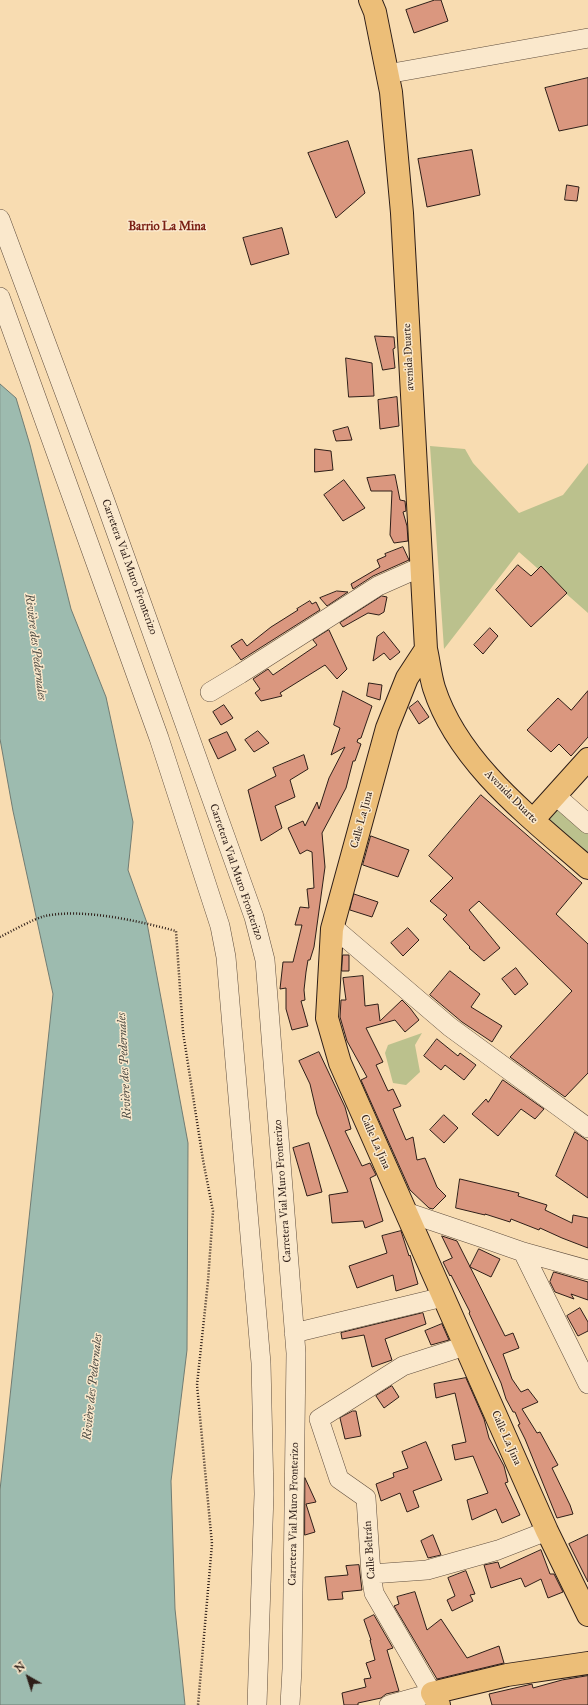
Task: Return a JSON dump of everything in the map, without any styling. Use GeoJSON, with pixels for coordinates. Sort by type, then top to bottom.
{"type":"FeatureCollection","features":[{"type":"Feature","properties":{"kind":"main road","name":"avenida Duarte"},"geometry":{"type":"LineString","coordinates":[[370,0],[375,12],[391,92],[402,213],[426,649],[434,688],[446,715]]}},
{"type":"Feature","properties":{"kind":"main road","name":"Calle La Jina"},"geometry":{"type":"LineString","coordinates":[[426,649],[407,678],[387,728],[333,927],[327,1018],[340,1063],[547,1531],[588,1615]]}},
{"type":"Feature","properties":{"kind":"main road","name":"Avenida Duarte"},"geometry":{"type":"LineString","coordinates":[[446,715],[461,741],[478,764],[517,806],[588,868]]}},
{"type":"Feature","properties":{"kind":"main road"},"geometry":{"type":"LineString","coordinates":[[533,820],[588,759]]}},
{"type":"Feature","properties":{"kind":"main road"},"geometry":{"type":"LineString","coordinates":[[436,1699],[507,1675],[588,1663]]}},
{"type":"Feature","properties":{"kind":"street"},"geometry":{"type":"LineString","coordinates":[[387,74],[588,38]]}},
{"type":"Feature","properties":{"kind":"street","name":"Carretera Vial Muro Fronterizo"},"geometry":{"type":"LineString","coordinates":[[0,219],[106,501],[254,916],[265,960],[296,1352],[292,1669],[290,1705]]}},
{"type":"Feature","properties":{"kind":"street"},"geometry":{"type":"LineString","coordinates":[[0,297],[160,738],[220,926],[226,957],[261,1363],[264,1494],[257,1705]]}},
{"type":"Feature","properties":{"kind":"street"},"geometry":{"type":"LineString","coordinates":[[210,692],[378,586],[421,567]]}},
{"type":"Feature","properties":{"kind":"street"},"geometry":{"type":"LineString","coordinates":[[555,795],[588,824]]}},
{"type":"Feature","properties":{"kind":"street"},"geometry":{"type":"LineString","coordinates":[[333,927],[450,1027],[588,1128]]}},
{"type":"Feature","properties":{"kind":"street"},"geometry":{"type":"LineString","coordinates":[[406,1212],[522,1252],[588,1270]]}},
{"type":"Feature","properties":{"kind":"street"},"geometry":{"type":"LineString","coordinates":[[522,1252],[588,1384]]}},
{"type":"Feature","properties":{"kind":"street"},"geometry":{"type":"LineString","coordinates":[[294,1333],[443,1297]]}},
{"type":"Feature","properties":{"kind":"street","name":"Calle Beltrán"},"geometry":{"type":"LineString","coordinates":[[436,1699],[374,1593],[371,1574],[366,1498],[339,1479],[319,1419],[403,1366],[464,1346]]}},
{"type":"Feature","properties":{"kind":"street"},"geometry":{"type":"LineString","coordinates":[[371,1574],[427,1570],[498,1550],[547,1531]]}},
{"type":"Feature","properties":{"kind":"street"},"geometry":{"type":"LineString","coordinates":[[389,1705],[436,1699]]}},
{"type":"Feature","properties":{"kind":"path"},"geometry":{"type":"LineString","coordinates":[[0,937],[44,916],[79,913],[147,923],[176,931],[183,1032],[199,1126],[203,1160],[213,1211],[208,1281],[197,1385],[212,1544],[198,1705]]}},
{"type":"Feature","properties":{"kind":"green space"},"geometry":{"type":"Polygon","coordinates":[[[430,446],[465,449],[473,463],[519,513],[563,495],[588,463],[588,613],[519,552],[444,649],[430,446]]]}},
{"type":"Feature","properties":{"kind":"green space"},"geometry":{"type":"Polygon","coordinates":[[[555,795],[588,824],[588,868],[533,820],[555,795]]]}},
{"type":"Feature","properties":{"kind":"green space"},"geometry":{"type":"Polygon","coordinates":[[[422,1033],[415,1045],[420,1072],[406,1085],[393,1083],[385,1053],[388,1045],[422,1033]]]}},
{"type":"Feature","properties":{"kind":"water","name":"Rivière des Pedernales"},"geometry":{"type":"Polygon","coordinates":[[[0,384],[16,398],[30,445],[71,609],[106,697],[133,822],[128,870],[147,923],[188,1143],[187,1350],[171,1481],[175,1609],[185,1705],[0,1705],[0,1490],[53,994],[13,811],[0,739],[0,384]]]}},
{"type":"Feature","properties":{"kind":"building"},"geometry":{"type":"Polygon","coordinates":[[[435,0],[441,0],[448,21],[414,33],[406,10],[435,0]]]}},
{"type":"Feature","properties":{"kind":"building"},"geometry":{"type":"Polygon","coordinates":[[[588,78],[588,125],[559,131],[545,88],[588,78]]]}},
{"type":"Feature","properties":{"kind":"building"},"geometry":{"type":"Polygon","coordinates":[[[348,141],[365,193],[336,218],[308,153],[348,141]]]}},
{"type":"Feature","properties":{"kind":"building"},"geometry":{"type":"Polygon","coordinates":[[[472,150],[480,195],[427,207],[418,159],[472,150]]]}},
{"type":"Feature","properties":{"kind":"building"},"geometry":{"type":"Polygon","coordinates":[[[567,185],[579,187],[577,201],[565,200],[567,185]]]}},
{"type":"Feature","properties":{"kind":"building"},"geometry":{"type":"Polygon","coordinates":[[[282,228],[289,254],[251,265],[243,238],[282,228]]]}},
{"type":"Feature","properties":{"kind":"building"},"geometry":{"type":"Polygon","coordinates":[[[375,336],[394,337],[395,348],[393,349],[395,368],[383,370],[375,336]]]}},
{"type":"Feature","properties":{"kind":"building"},"geometry":{"type":"Polygon","coordinates":[[[346,358],[372,363],[374,396],[349,397],[346,358]]]}},
{"type":"Feature","properties":{"kind":"building"},"geometry":{"type":"Polygon","coordinates":[[[397,397],[399,426],[380,429],[378,400],[397,397]]]}},
{"type":"Feature","properties":{"kind":"building"},"geometry":{"type":"Polygon","coordinates":[[[348,427],[352,440],[336,441],[333,431],[348,427]]]}},
{"type":"Feature","properties":{"kind":"building"},"geometry":{"type":"Polygon","coordinates":[[[315,449],[331,451],[333,470],[315,472],[315,449]]]}},
{"type":"Feature","properties":{"kind":"building"},"geometry":{"type":"Polygon","coordinates":[[[395,475],[400,500],[405,501],[406,511],[403,512],[407,526],[408,541],[394,543],[390,535],[392,491],[371,491],[367,478],[395,475]]]}},
{"type":"Feature","properties":{"kind":"building"},"geometry":{"type":"Polygon","coordinates":[[[344,480],[365,508],[343,521],[324,495],[344,480]]]}},
{"type":"Feature","properties":{"kind":"building"},"geometry":{"type":"Polygon","coordinates":[[[403,547],[409,560],[373,576],[353,589],[351,584],[380,567],[377,560],[386,556],[385,554],[403,547]]]}},
{"type":"Feature","properties":{"kind":"building"},"geometry":{"type":"Polygon","coordinates":[[[518,565],[531,576],[541,566],[567,593],[531,627],[496,590],[518,565]]]}},
{"type":"Feature","properties":{"kind":"building"},"geometry":{"type":"Polygon","coordinates":[[[337,591],[348,592],[327,606],[320,598],[337,591]]]}},
{"type":"Feature","properties":{"kind":"building"},"geometry":{"type":"Polygon","coordinates":[[[382,596],[387,597],[384,612],[379,615],[368,613],[343,627],[340,623],[382,596]]]}},
{"type":"Feature","properties":{"kind":"building"},"geometry":{"type":"Polygon","coordinates":[[[310,601],[312,604],[316,602],[320,610],[241,660],[231,646],[242,639],[247,646],[271,627],[310,601]]]}},
{"type":"Feature","properties":{"kind":"building"},"geometry":{"type":"Polygon","coordinates":[[[490,628],[498,636],[483,654],[474,645],[490,628]]]}},
{"type":"Feature","properties":{"kind":"building"},"geometry":{"type":"Polygon","coordinates":[[[329,630],[347,669],[337,679],[325,665],[280,693],[282,696],[261,701],[255,693],[260,689],[253,679],[268,669],[273,675],[317,645],[313,640],[329,630]]]}},
{"type":"Feature","properties":{"kind":"building"},"geometry":{"type":"Polygon","coordinates":[[[384,632],[400,652],[390,660],[384,653],[373,661],[377,637],[384,632]]]}},
{"type":"Feature","properties":{"kind":"building"},"geometry":{"type":"Polygon","coordinates":[[[369,683],[382,685],[380,700],[367,696],[369,683]]]}},
{"type":"Feature","properties":{"kind":"building"},"geometry":{"type":"Polygon","coordinates":[[[343,691],[372,706],[361,738],[358,739],[357,742],[361,744],[355,761],[353,761],[346,788],[322,833],[325,867],[314,947],[310,960],[308,960],[306,972],[304,990],[305,1000],[301,1001],[308,1026],[292,1030],[286,1009],[286,988],[280,989],[283,962],[293,962],[302,925],[295,925],[300,907],[309,908],[307,889],[314,888],[312,852],[307,850],[300,854],[288,828],[303,821],[305,826],[317,802],[319,809],[329,778],[345,747],[331,755],[340,728],[334,725],[343,691]]]}},
{"type":"Feature","properties":{"kind":"building"},"geometry":{"type":"Polygon","coordinates":[[[588,691],[588,737],[571,756],[559,744],[551,752],[527,730],[558,698],[571,710],[588,691]]]}},
{"type":"Feature","properties":{"kind":"building"},"geometry":{"type":"Polygon","coordinates":[[[418,701],[429,717],[419,724],[409,708],[418,701]]]}},
{"type":"Feature","properties":{"kind":"building"},"geometry":{"type":"Polygon","coordinates":[[[224,705],[233,718],[221,725],[213,712],[224,705]]]}},
{"type":"Feature","properties":{"kind":"building"},"geometry":{"type":"Polygon","coordinates":[[[258,731],[269,743],[254,752],[245,740],[258,731]]]}},
{"type":"Feature","properties":{"kind":"building"},"geometry":{"type":"Polygon","coordinates":[[[227,732],[236,750],[218,759],[209,740],[227,732]]]}},
{"type":"Feature","properties":{"kind":"building"},"geometry":{"type":"Polygon","coordinates":[[[304,755],[308,769],[290,780],[295,797],[275,806],[282,828],[261,841],[248,790],[276,776],[273,768],[304,755]]]}},
{"type":"Feature","properties":{"kind":"building"},"geometry":{"type":"Polygon","coordinates":[[[481,795],[582,883],[556,914],[588,944],[588,1073],[565,1097],[510,1057],[572,991],[479,901],[469,910],[500,948],[484,961],[469,948],[470,947],[443,919],[447,915],[430,901],[453,878],[429,856],[481,795]]]}},
{"type":"Feature","properties":{"kind":"building"},"geometry":{"type":"Polygon","coordinates":[[[371,836],[409,850],[398,877],[363,865],[371,836]]]}},
{"type":"Feature","properties":{"kind":"building"},"geometry":{"type":"Polygon","coordinates":[[[354,894],[378,902],[372,917],[350,910],[354,894]]]}},
{"type":"Feature","properties":{"kind":"building"},"geometry":{"type":"Polygon","coordinates":[[[408,928],[419,940],[403,956],[391,943],[408,928]]]}},
{"type":"Feature","properties":{"kind":"building"},"geometry":{"type":"Polygon","coordinates":[[[343,955],[349,955],[349,971],[342,971],[343,955]]]}},
{"type":"Feature","properties":{"kind":"building"},"geometry":{"type":"Polygon","coordinates":[[[516,968],[528,984],[515,995],[502,979],[516,968]]]}},
{"type":"Feature","properties":{"kind":"building"},"geometry":{"type":"Polygon","coordinates":[[[450,971],[480,994],[471,1007],[502,1026],[492,1042],[462,1022],[430,995],[450,971]]]}},
{"type":"Feature","properties":{"kind":"building"},"geometry":{"type":"Polygon","coordinates":[[[363,976],[365,1006],[378,1004],[380,1021],[402,1000],[419,1020],[405,1032],[395,1020],[366,1028],[383,1062],[376,1065],[388,1091],[393,1089],[401,1106],[393,1109],[406,1140],[413,1137],[417,1160],[425,1158],[437,1187],[446,1196],[433,1209],[429,1208],[410,1190],[361,1080],[367,1077],[347,1041],[340,1017],[341,1000],[346,1000],[343,978],[363,976]]]}},
{"type":"Feature","properties":{"kind":"building"},"geometry":{"type":"Polygon","coordinates":[[[437,1039],[458,1056],[460,1053],[476,1065],[464,1080],[445,1065],[441,1070],[424,1056],[437,1039]]]}},
{"type":"Feature","properties":{"kind":"building"},"geometry":{"type":"Polygon","coordinates":[[[319,1052],[345,1107],[351,1129],[345,1131],[362,1166],[370,1163],[376,1175],[370,1178],[383,1221],[365,1228],[363,1221],[332,1223],[329,1195],[348,1192],[317,1114],[310,1084],[299,1061],[319,1052]]]}},
{"type":"Feature","properties":{"kind":"building"},"geometry":{"type":"Polygon","coordinates":[[[503,1080],[544,1109],[535,1119],[521,1109],[498,1136],[472,1114],[486,1099],[488,1102],[503,1080]]]}},
{"type":"Feature","properties":{"kind":"building"},"geometry":{"type":"Polygon","coordinates":[[[444,1115],[458,1128],[444,1143],[430,1130],[444,1115]]]}},
{"type":"Feature","properties":{"kind":"building"},"geometry":{"type":"Polygon","coordinates":[[[575,1132],[588,1141],[588,1198],[556,1176],[575,1132]]]}},
{"type":"Feature","properties":{"kind":"building"},"geometry":{"type":"Polygon","coordinates":[[[309,1143],[322,1192],[307,1196],[293,1148],[309,1143]]]}},
{"type":"Feature","properties":{"kind":"building"},"geometry":{"type":"Polygon","coordinates":[[[460,1179],[519,1193],[518,1196],[547,1205],[545,1210],[572,1223],[573,1215],[588,1218],[588,1248],[540,1228],[539,1230],[511,1219],[510,1222],[485,1214],[456,1208],[460,1179]]]}},
{"type":"Feature","properties":{"kind":"building"},"geometry":{"type":"Polygon","coordinates":[[[401,1231],[409,1256],[410,1255],[418,1284],[396,1291],[393,1275],[357,1288],[349,1266],[387,1253],[382,1236],[401,1231]]]}},
{"type":"Feature","properties":{"kind":"building"},"geometry":{"type":"Polygon","coordinates":[[[442,1236],[457,1241],[505,1336],[513,1333],[519,1348],[503,1354],[512,1379],[521,1392],[528,1389],[538,1402],[522,1409],[537,1433],[540,1432],[558,1465],[552,1468],[573,1514],[557,1518],[518,1425],[520,1424],[515,1412],[513,1412],[506,1399],[501,1383],[469,1313],[470,1312],[443,1262],[452,1258],[442,1236]]]}},
{"type":"Feature","properties":{"kind":"building"},"geometry":{"type":"Polygon","coordinates":[[[479,1249],[500,1259],[491,1277],[470,1267],[479,1249]]]}},
{"type":"Feature","properties":{"kind":"building"},"geometry":{"type":"Polygon","coordinates":[[[554,1272],[588,1282],[588,1300],[571,1294],[574,1299],[555,1292],[550,1282],[554,1272]]]}},
{"type":"Feature","properties":{"kind":"building"},"geometry":{"type":"Polygon","coordinates":[[[580,1308],[588,1322],[588,1331],[578,1336],[567,1316],[580,1308]]]}},
{"type":"Feature","properties":{"kind":"building"},"geometry":{"type":"Polygon","coordinates":[[[423,1313],[426,1324],[385,1339],[392,1360],[372,1367],[364,1335],[342,1339],[341,1333],[423,1313]]]}},
{"type":"Feature","properties":{"kind":"building"},"geometry":{"type":"Polygon","coordinates":[[[442,1324],[449,1340],[431,1345],[425,1331],[442,1324]]]}},
{"type":"Feature","properties":{"kind":"building"},"geometry":{"type":"Polygon","coordinates":[[[466,1378],[484,1419],[489,1438],[504,1466],[508,1482],[505,1483],[520,1515],[502,1523],[496,1509],[472,1520],[467,1500],[488,1493],[473,1456],[455,1460],[452,1445],[466,1442],[455,1393],[436,1398],[434,1384],[466,1378]]]}},
{"type":"Feature","properties":{"kind":"building"},"geometry":{"type":"Polygon","coordinates":[[[392,1386],[399,1397],[384,1408],[376,1396],[392,1386]]]}},
{"type":"Feature","properties":{"kind":"building"},"geometry":{"type":"Polygon","coordinates":[[[353,1411],[356,1411],[361,1436],[345,1439],[340,1418],[353,1411]]]}},
{"type":"Feature","properties":{"kind":"building"},"geometry":{"type":"Polygon","coordinates":[[[426,1442],[442,1480],[413,1491],[419,1507],[407,1512],[400,1493],[381,1501],[376,1484],[394,1477],[393,1473],[408,1468],[402,1452],[426,1442]]]}},
{"type":"Feature","properties":{"kind":"building"},"geometry":{"type":"Polygon","coordinates":[[[305,1478],[316,1502],[306,1504],[315,1532],[305,1535],[305,1478]]]}},
{"type":"Feature","properties":{"kind":"building"},"geometry":{"type":"Polygon","coordinates":[[[433,1535],[441,1555],[428,1558],[421,1541],[433,1535]]]}},
{"type":"Feature","properties":{"kind":"building"},"geometry":{"type":"Polygon","coordinates":[[[588,1535],[588,1582],[569,1544],[588,1535]]]}},
{"type":"Feature","properties":{"kind":"building"},"geometry":{"type":"Polygon","coordinates":[[[541,1550],[550,1574],[554,1574],[563,1592],[548,1598],[541,1579],[525,1587],[521,1578],[491,1588],[484,1565],[498,1562],[500,1568],[541,1550]]]}},
{"type":"Feature","properties":{"kind":"building"},"geometry":{"type":"Polygon","coordinates":[[[359,1565],[362,1590],[342,1592],[343,1599],[328,1600],[325,1577],[348,1575],[346,1566],[359,1565]]]}},
{"type":"Feature","properties":{"kind":"building"},"geometry":{"type":"Polygon","coordinates":[[[466,1571],[475,1594],[470,1595],[473,1601],[452,1611],[447,1600],[455,1596],[448,1578],[466,1571]]]}},
{"type":"Feature","properties":{"kind":"building"},"geometry":{"type":"Polygon","coordinates":[[[415,1592],[427,1630],[441,1619],[467,1658],[499,1646],[504,1663],[437,1679],[394,1606],[399,1604],[397,1597],[415,1592]]]}},
{"type":"Feature","properties":{"kind":"building"},"geometry":{"type":"Polygon","coordinates":[[[374,1615],[393,1648],[387,1650],[399,1691],[386,1694],[381,1698],[358,1703],[358,1705],[344,1705],[342,1693],[366,1687],[364,1679],[371,1678],[366,1663],[375,1660],[371,1640],[364,1620],[374,1615]]]}},
{"type":"Feature","properties":{"kind":"building"},"geometry":{"type":"Polygon","coordinates":[[[588,1676],[588,1705],[492,1705],[489,1694],[532,1684],[533,1688],[562,1680],[588,1676]]]}},
{"type":"Feature","properties":{"kind":"district","name":"Barrio La Mina"},"geometry":{"type":"Point","coordinates":[167,227]}}]}
